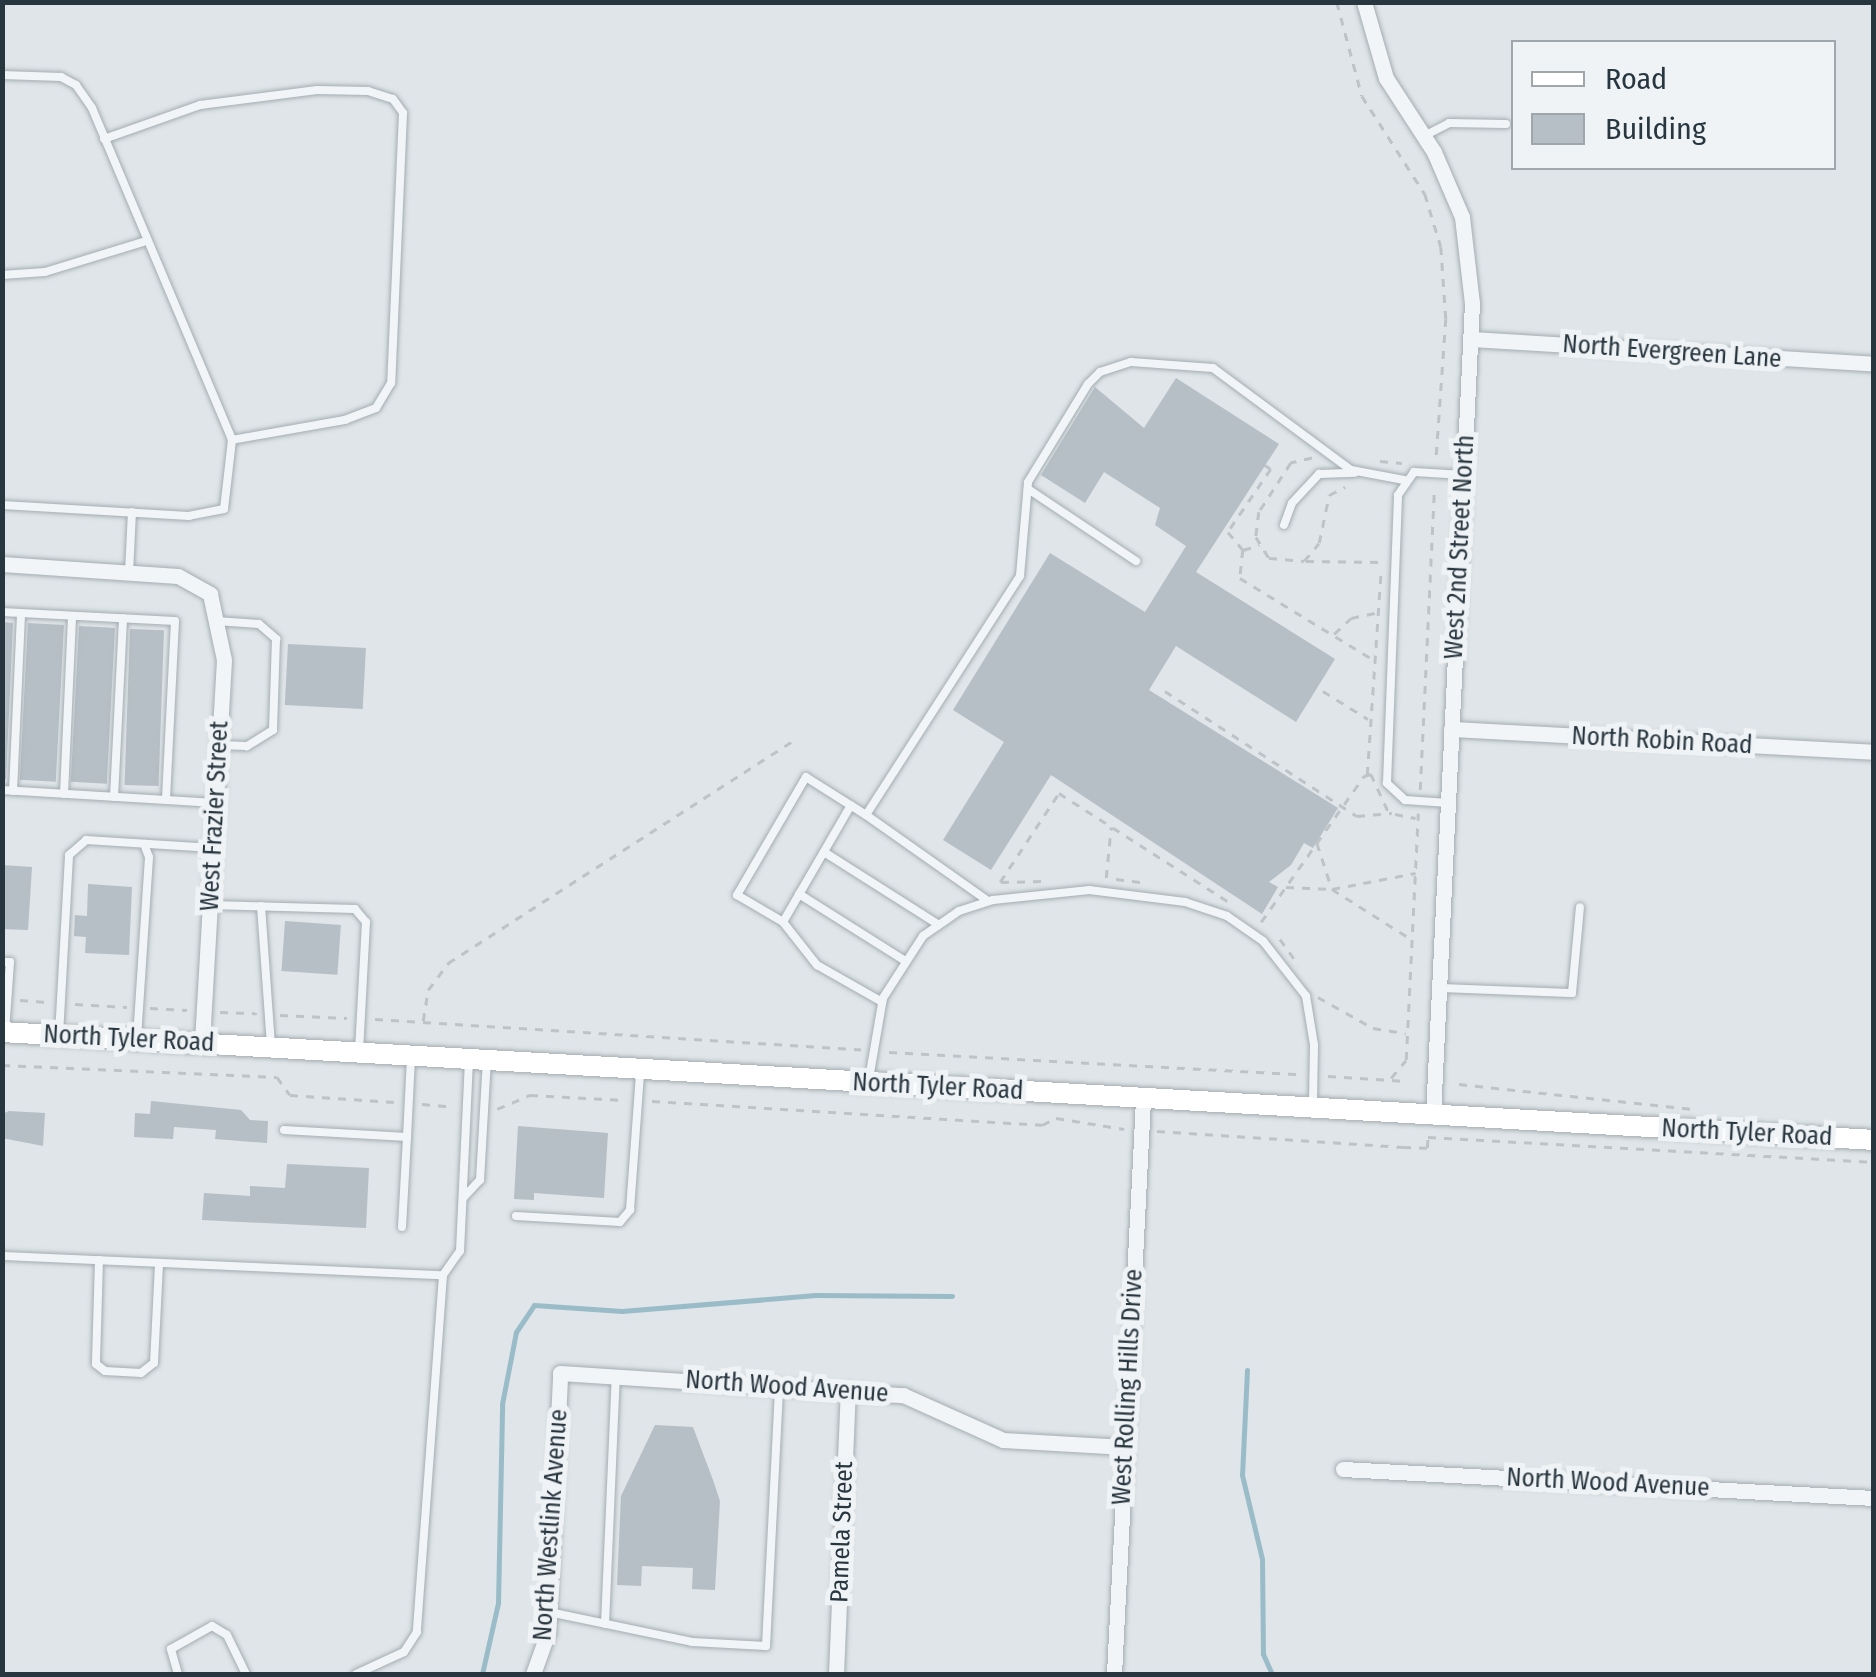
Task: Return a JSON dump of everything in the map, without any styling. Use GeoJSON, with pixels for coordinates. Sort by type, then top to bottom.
{"type":"FeatureCollection","features":[{"type":"Feature","properties":{"kind":"main road","name":"North Tyler Road"},"geometry":{"type":"LineString","coordinates":[[4,1032],[1874,1140]]}},
{"type":"Feature","properties":{"kind":"street","name":"West 2nd Street North"},"geometry":{"type":"LineString","coordinates":[[1364,2],[1386,78],[1424,136],[1462,216],[1471,339],[1432,1115]]}},
{"type":"Feature","properties":{"kind":"street","name":"North Evergreen Lane"},"geometry":{"type":"LineString","coordinates":[[1471,339],[1874,364]]}},
{"type":"Feature","properties":{"kind":"street"},"geometry":{"type":"LineString","coordinates":[[2,564],[130,572]]}},
{"type":"Feature","properties":{"kind":"street","name":"West Frazier Street"},"geometry":{"type":"LineString","coordinates":[[130,572],[178,576],[206,592],[224,660],[202,1043]]}},
{"type":"Feature","properties":{"kind":"street","name":"North Robin Road"},"geometry":{"type":"LineString","coordinates":[[1451,729],[1874,752]]}},
{"type":"Feature","properties":{"kind":"street","name":"West Rolling Hills Drive"},"geometry":{"type":"LineString","coordinates":[[1114,1674],[1143,1099]]}},
{"type":"Feature","properties":{"kind":"street","name":"North Wood Avenue"},"geometry":{"type":"LineString","coordinates":[[560,1372],[904,1396],[1003,1440],[1125,1447]]}},
{"type":"Feature","properties":{"kind":"street","name":"North Westlink Avenue"},"geometry":{"type":"LineString","coordinates":[[533,1674],[549,1612],[560,1372]]}},
{"type":"Feature","properties":{"kind":"street","name":"Pamela Street"},"geometry":{"type":"LineString","coordinates":[[836,1674],[848,1390]]}},
{"type":"Feature","properties":{"kind":"street","name":"North Wood Avenue"},"geometry":{"type":"LineString","coordinates":[[1343,1469],[1874,1498]]}},
{"type":"Feature","properties":{"kind":"lane"},"geometry":{"type":"LineString","coordinates":[[2,74],[62,77],[76,85],[104,139],[144,242],[232,440],[224,508],[189,516],[2,505]]}},
{"type":"Feature","properties":{"kind":"lane"},"geometry":{"type":"LineString","coordinates":[[104,139],[200,105],[317,90],[368,90],[393,99],[404,114],[391,383],[376,408],[345,420],[232,440]]}},
{"type":"Feature","properties":{"kind":"lane"},"geometry":{"type":"LineString","coordinates":[[1424,136],[1449,122],[1506,124]]}},
{"type":"Feature","properties":{"kind":"lane"},"geometry":{"type":"LineString","coordinates":[[2,275],[45,272],[144,242]]}},
{"type":"Feature","properties":{"kind":"lane"},"geometry":{"type":"LineString","coordinates":[[866,816],[1020,576],[1028,489],[1036,463],[1100,372],[1131,362],[1213,368],[1333,459],[1360,472]]}},
{"type":"Feature","properties":{"kind":"lane"},"geometry":{"type":"LineString","coordinates":[[1448,803],[1393,794],[1387,783],[1398,494],[1404,480],[1414,472],[1435,469],[1464,475]]}},
{"type":"Feature","properties":{"kind":"lane"},"geometry":{"type":"LineString","coordinates":[[1284,525],[1292,503],[1319,474],[1360,472],[1404,480]]}},
{"type":"Feature","properties":{"kind":"lane"},"geometry":{"type":"LineString","coordinates":[[1028,489],[1136,561]]}},
{"type":"Feature","properties":{"kind":"lane"},"geometry":{"type":"LineString","coordinates":[[130,572],[132,512]]}},
{"type":"Feature","properties":{"kind":"lane"},"geometry":{"type":"LineString","coordinates":[[2,612],[176,621],[166,800]]}},
{"type":"Feature","properties":{"kind":"lane"},"geometry":{"type":"LineString","coordinates":[[21,613],[8,791],[216,803]]}},
{"type":"Feature","properties":{"kind":"lane"},"geometry":{"type":"LineString","coordinates":[[64,794],[72,616]]}},
{"type":"Feature","properties":{"kind":"lane"},"geometry":{"type":"LineString","coordinates":[[114,797],[123,618]]}},
{"type":"Feature","properties":{"kind":"lane"},"geometry":{"type":"LineString","coordinates":[[216,620],[258,624],[276,639],[273,730],[246,746],[219,746]]}},
{"type":"Feature","properties":{"kind":"lane"},"geometry":{"type":"LineString","coordinates":[[882,1002],[817,966],[783,922],[737,896],[806,777],[988,902]]}},
{"type":"Feature","properties":{"kind":"lane"},"geometry":{"type":"LineString","coordinates":[[783,922],[850,805]]}},
{"type":"Feature","properties":{"kind":"lane"},"geometry":{"type":"LineString","coordinates":[[59,1035],[69,855],[86,840],[213,848]]}},
{"type":"Feature","properties":{"kind":"lane"},"geometry":{"type":"LineString","coordinates":[[137,1040],[149,857],[144,844]]}},
{"type":"Feature","properties":{"kind":"lane"},"geometry":{"type":"LineString","coordinates":[[824,852],[939,925]]}},
{"type":"Feature","properties":{"kind":"lane"},"geometry":{"type":"LineString","coordinates":[[869,1082],[882,1002],[904,960],[939,925],[988,902],[1088,890],[1146,894],[1227,916],[1264,940],[1295,976],[1309,1012],[1314,1075],[1312,1108]]}},
{"type":"Feature","properties":{"kind":"lane"},"geometry":{"type":"LineString","coordinates":[[799,894],[904,960]]}},
{"type":"Feature","properties":{"kind":"lane"},"geometry":{"type":"LineString","coordinates":[[210,905],[355,909],[366,922],[359,1052]]}},
{"type":"Feature","properties":{"kind":"lane"},"geometry":{"type":"LineString","coordinates":[[261,906],[271,1047]]}},
{"type":"Feature","properties":{"kind":"lane"},"geometry":{"type":"LineString","coordinates":[[1438,988],[1572,994],[1580,906]]}},
{"type":"Feature","properties":{"kind":"lane"},"geometry":{"type":"LineString","coordinates":[[2,962],[10,962],[4,1032]]}},
{"type":"Feature","properties":{"kind":"lane"},"geometry":{"type":"LineString","coordinates":[[402,1226],[411,1055]]}},
{"type":"Feature","properties":{"kind":"lane"},"geometry":{"type":"LineString","coordinates":[[356,1674],[404,1652],[417,1632],[444,1275],[460,1250],[466,1108],[478,1059]]}},
{"type":"Feature","properties":{"kind":"lane"},"geometry":{"type":"LineString","coordinates":[[462,1198],[480,1180],[484,1108],[478,1059]]}},
{"type":"Feature","properties":{"kind":"lane"},"geometry":{"type":"LineString","coordinates":[[516,1216],[620,1222],[630,1210],[640,1068]]}},
{"type":"Feature","properties":{"kind":"lane"},"geometry":{"type":"LineString","coordinates":[[284,1130],[407,1137]]}},
{"type":"Feature","properties":{"kind":"lane"},"geometry":{"type":"LineString","coordinates":[[2,1256],[444,1275]]}},
{"type":"Feature","properties":{"kind":"lane"},"geometry":{"type":"LineString","coordinates":[[99,1260],[94,1359],[105,1371],[123,1372],[146,1372],[154,1363],[159,1263]]}},
{"type":"Feature","properties":{"kind":"lane"},"geometry":{"type":"LineString","coordinates":[[605,1624],[616,1376]]}},
{"type":"Feature","properties":{"kind":"lane"},"geometry":{"type":"LineString","coordinates":[[549,1612],[692,1642],[766,1646],[780,1386]]}},
{"type":"Feature","properties":{"kind":"lane"},"geometry":{"type":"LineString","coordinates":[[178,1674],[171,1649],[212,1626],[227,1635],[246,1674]]}},
{"type":"Feature","properties":{"kind":"path"},"geometry":{"type":"LineString","coordinates":[[1337,2],[1362,96],[1425,194],[1441,247],[1446,319],[1406,1060],[1391,1080]]}},
{"type":"Feature","properties":{"kind":"path"},"geometry":{"type":"LineString","coordinates":[[1333,459],[1291,464],[1258,512],[1260,544],[1269,558],[1382,562]]}},
{"type":"Feature","properties":{"kind":"path"},"geometry":{"type":"LineString","coordinates":[[1367,461],[1435,469]]}},
{"type":"Feature","properties":{"kind":"path"},"geometry":{"type":"LineString","coordinates":[[1265,465],[1283,476]]}},
{"type":"Feature","properties":{"kind":"path"},"geometry":{"type":"LineString","coordinates":[[1271,469],[1228,532],[1243,550],[1240,578],[1375,661]]}},
{"type":"Feature","properties":{"kind":"path"},"geometry":{"type":"LineString","coordinates":[[1304,561],[1319,543],[1328,495],[1352,485]]}},
{"type":"Feature","properties":{"kind":"path"},"geometry":{"type":"LineString","coordinates":[[1243,550],[1260,544]]}},
{"type":"Feature","properties":{"kind":"path"},"geometry":{"type":"LineString","coordinates":[[1383,544],[1368,775],[1392,814]]}},
{"type":"Feature","properties":{"kind":"path"},"geometry":{"type":"LineString","coordinates":[[1333,635],[1351,618],[1378,612]]}},
{"type":"Feature","properties":{"kind":"path"},"geometry":{"type":"LineString","coordinates":[[1165,691],[1357,816],[1392,814],[1418,818]]}},
{"type":"Feature","properties":{"kind":"path"},"geometry":{"type":"LineString","coordinates":[[1323,691],[1371,721]]}},
{"type":"Feature","properties":{"kind":"path"},"geometry":{"type":"LineString","coordinates":[[423,1022],[428,990],[448,964],[792,741]]}},
{"type":"Feature","properties":{"kind":"path"},"geometry":{"type":"LineString","coordinates":[[1261,922],[1340,805],[1368,775]]}},
{"type":"Feature","properties":{"kind":"path"},"geometry":{"type":"LineString","coordinates":[[1106,879],[1111,827]]}},
{"type":"Feature","properties":{"kind":"path"},"geometry":{"type":"LineString","coordinates":[[1317,842],[1332,889],[1412,940]]}},
{"type":"Feature","properties":{"kind":"path"},"geometry":{"type":"LineString","coordinates":[[1284,888],[1332,889],[1415,873]]}},
{"type":"Feature","properties":{"kind":"path"},"geometry":{"type":"LineString","coordinates":[[8,1000],[1406,1081]]}},
{"type":"Feature","properties":{"kind":"path"},"geometry":{"type":"LineString","coordinates":[[2,1065],[276,1077],[290,1095],[466,1108]]}},
{"type":"Feature","properties":{"kind":"path"},"geometry":{"type":"LineString","coordinates":[[1459,1084],[1545,1088],[1707,1112]]}},
{"type":"Feature","properties":{"kind":"path"},"geometry":{"type":"LineString","coordinates":[[484,1108],[530,1095],[1042,1125],[1056,1118],[1141,1130],[1404,1147],[1427,1148],[1428,1138],[1874,1162]]}},
{"type":"Feature","properties":{"kind":"building"},"geometry":{"type":"Polygon","coordinates":[[[1176,378],[1279,444],[1196,572],[1335,659],[1296,722],[1176,646],[1149,690],[1338,808],[1313,848],[1304,843],[1291,865],[1269,882],[1278,887],[1262,914],[1051,775],[991,870],[943,840],[1004,742],[953,710],[1050,553],[1145,612],[1186,546],[1155,525],[1160,508],[1104,472],[1085,503],[1041,475],[1095,387],[1144,428],[1176,378]]]}},
{"type":"Feature","properties":{"kind":"building"},"geometry":{"type":"Polygon","coordinates":[[[2,622],[13,623],[6,779],[2,779],[2,622]]]}},
{"type":"Feature","properties":{"kind":"building"},"geometry":{"type":"Polygon","coordinates":[[[28,623],[64,625],[56,782],[20,780],[28,623]]]}},
{"type":"Feature","properties":{"kind":"building"},"geometry":{"type":"Polygon","coordinates":[[[79,626],[115,628],[107,784],[71,782],[79,626]]]}},
{"type":"Feature","properties":{"kind":"building"},"geometry":{"type":"Polygon","coordinates":[[[130,629],[164,630],[159,786],[125,785],[130,629]]]}},
{"type":"Feature","properties":{"kind":"building"},"geometry":{"type":"Polygon","coordinates":[[[288,644],[366,648],[363,709],[285,705],[288,644]]]}},
{"type":"Feature","properties":{"kind":"building"},"geometry":{"type":"Polygon","coordinates":[[[2,865],[32,867],[28,930],[2,929],[2,865]]]}},
{"type":"Feature","properties":{"kind":"building"},"geometry":{"type":"Polygon","coordinates":[[[88,884],[132,887],[129,955],[85,953],[86,937],[74,936],[75,915],[87,916],[88,884]]]}},
{"type":"Feature","properties":{"kind":"building"},"geometry":{"type":"Polygon","coordinates":[[[285,921],[341,925],[337,975],[282,971],[285,921]]]}},
{"type":"Feature","properties":{"kind":"building"},"geometry":{"type":"Polygon","coordinates":[[[151,1101],[241,1110],[250,1120],[268,1121],[267,1143],[215,1139],[216,1130],[174,1127],[173,1139],[134,1137],[135,1113],[150,1114],[151,1101]]]}},
{"type":"Feature","properties":{"kind":"building"},"geometry":{"type":"Polygon","coordinates":[[[45,1113],[43,1146],[2,1138],[2,1114],[45,1113]]]}},
{"type":"Feature","properties":{"kind":"building"},"geometry":{"type":"Polygon","coordinates":[[[518,1126],[608,1133],[604,1198],[534,1193],[534,1200],[514,1199],[518,1126]]]}},
{"type":"Feature","properties":{"kind":"building"},"geometry":{"type":"Polygon","coordinates":[[[287,1164],[369,1168],[366,1228],[202,1220],[204,1193],[250,1196],[250,1186],[285,1188],[287,1164]]]}},
{"type":"Feature","properties":{"kind":"building"},"geometry":{"type":"Polygon","coordinates":[[[655,1425],[693,1427],[713,1480],[720,1501],[715,1590],[692,1589],[693,1568],[642,1566],[641,1586],[617,1585],[621,1496],[655,1425]]]}},
{"type":"Feature","properties":{"kind":"waterway"},"geometry":{"type":"LineString","coordinates":[[482,1674],[498,1603],[502,1404],[516,1332],[534,1305],[622,1311],[815,1295],[952,1296]]}},
{"type":"Feature","properties":{"kind":"waterway"},"geometry":{"type":"LineString","coordinates":[[1247,1370],[1242,1475],[1262,1559],[1263,1654],[1272,1674]]}}]}
